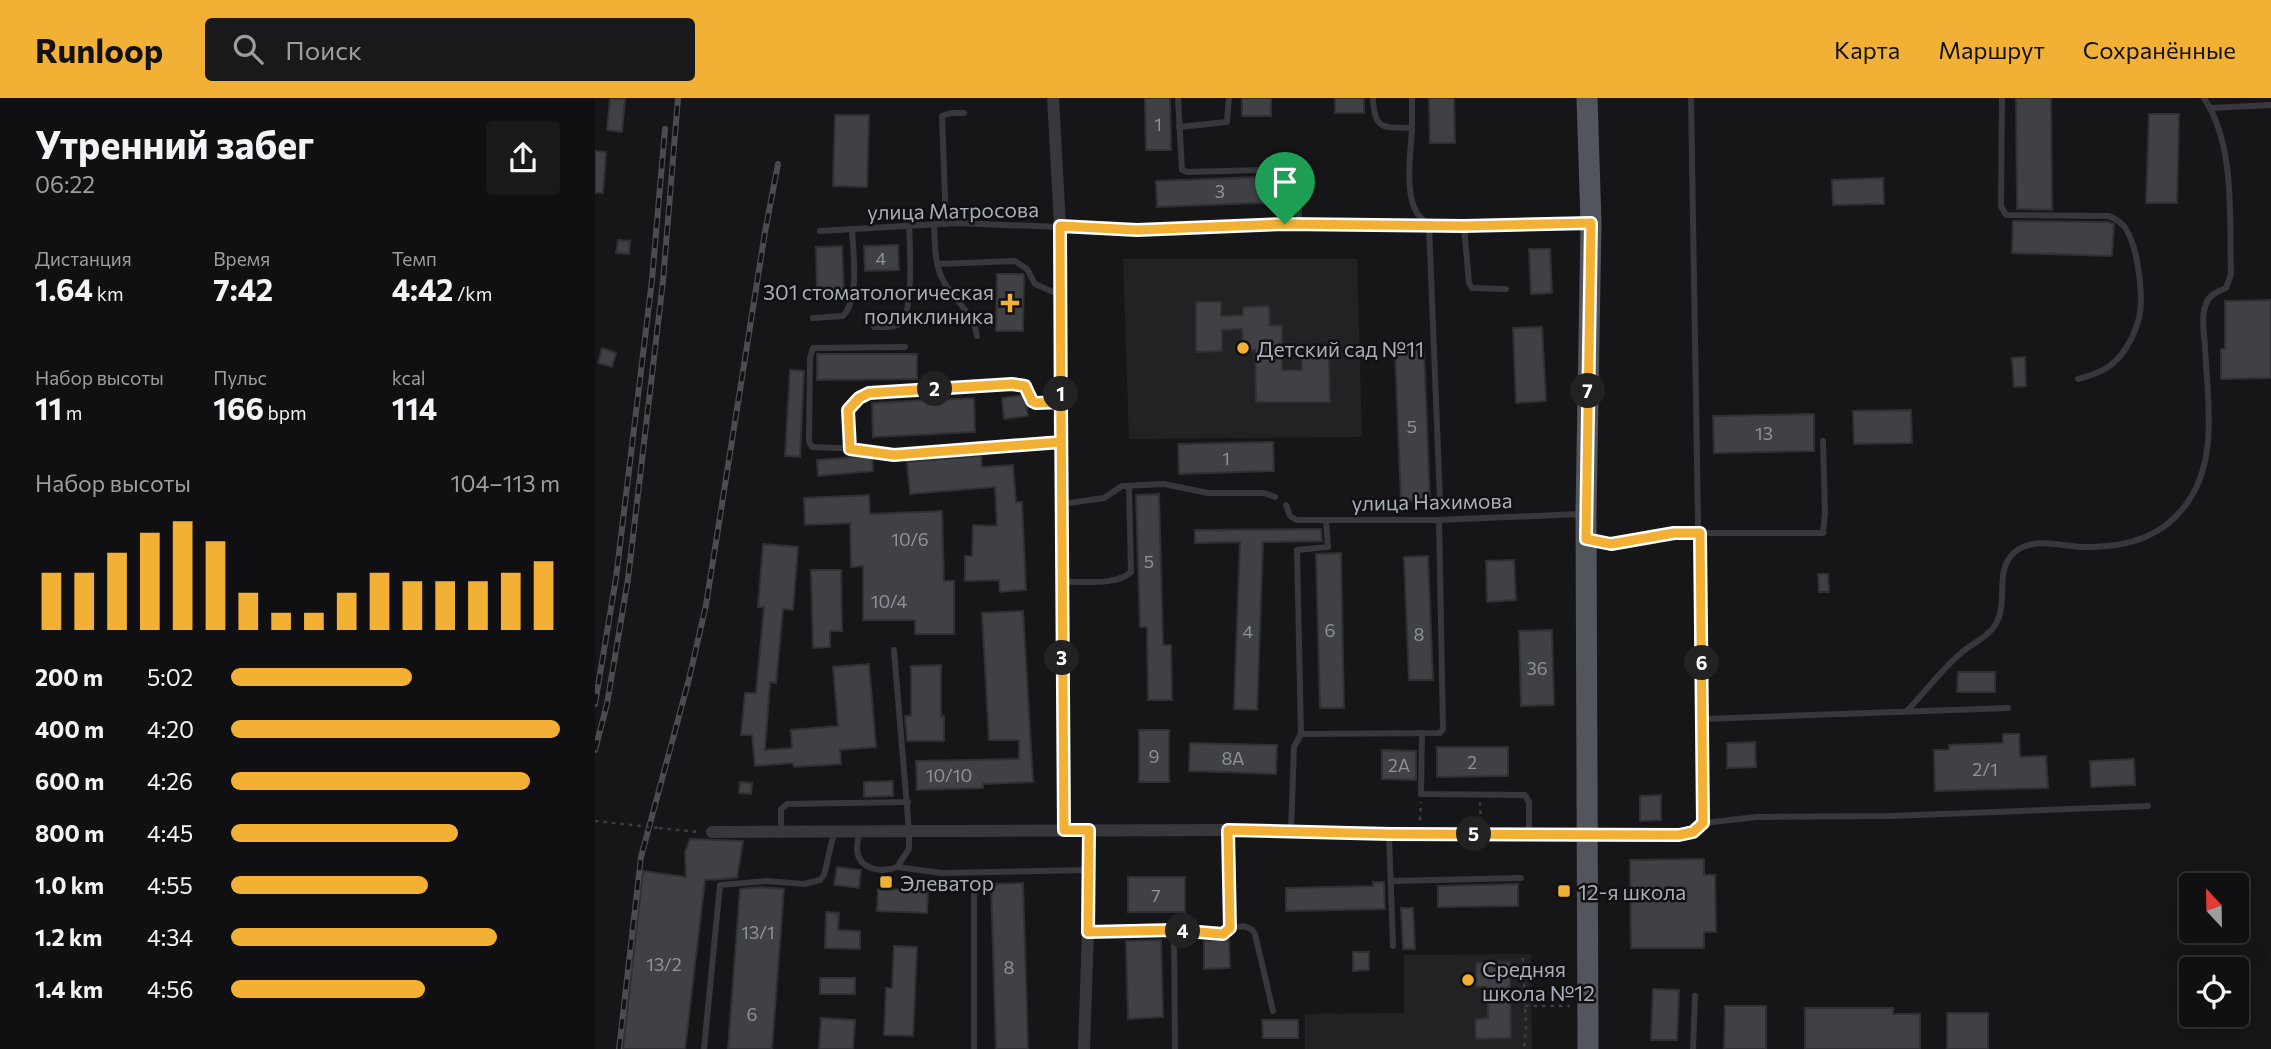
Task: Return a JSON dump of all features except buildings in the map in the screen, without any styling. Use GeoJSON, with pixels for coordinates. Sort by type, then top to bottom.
{"type":"FeatureCollection","features":[{"type":"Feature","properties":{"kind":"main road"},"geometry":{"type":"LineString","coordinates":[[1587,98],[1591,223],[1586,514],[1588,1049]]}},
{"type":"Feature","properties":{"kind":"street"},"geometry":{"type":"LineString","coordinates":[[1053,98],[1060,226],[1064,830]]}},
{"type":"Feature","properties":{"kind":"street"},"geometry":{"type":"LineString","coordinates":[[1084,1049],[1089,830]]}},
{"type":"Feature","properties":{"kind":"street"},"geometry":{"type":"LineString","coordinates":[[712,832],[1228,830],[1589,836]]}},
{"type":"Feature","properties":{"kind":"lane"},"geometry":{"type":"LineString","coordinates":[[1178,98],[1182,170],[1295,169],[1299,176],[1299,225]]}},
{"type":"Feature","properties":{"kind":"lane"},"geometry":{"type":"LineString","coordinates":[[1179,127],[1227,122],[1229,98]]}},
{"type":"Feature","properties":{"kind":"lane"},"geometry":{"type":"LineString","coordinates":[[1373,98],[1374,117],[1379,123],[1388,127],[1412,128]]}},
{"type":"Feature","properties":{"kind":"lane"},"geometry":{"type":"LineString","coordinates":[[1412,98],[1409,171],[1411,195],[1417,213],[1429,225],[1440,501]]}},
{"type":"Feature","properties":{"kind":"lane"},"geometry":{"type":"LineString","coordinates":[[1691,98],[1703,823]]}},
{"type":"Feature","properties":{"kind":"lane"},"geometry":{"type":"LineString","coordinates":[[2002,98],[2001,206],[2006,215],[2109,216],[2119,221],[2126,229],[2133,246],[2141,305],[2136,328],[2127,347],[2113,364],[2095,374],[2078,379]]}},
{"type":"Feature","properties":{"kind":"lane"},"geometry":{"type":"LineString","coordinates":[[1907,711],[1961,653],[1997,624],[2002,606],[2002,573],[2009,559],[2018,550],[2030,545],[2087,547],[2137,542],[2156,533],[2175,518],[2199,484],[2204,469],[2208,436],[2204,322],[2206,303],[2215,292],[2226,288],[2231,274],[2227,171],[2222,133],[2204,98]]}},
{"type":"Feature","properties":{"kind":"lane"},"geometry":{"type":"LineString","coordinates":[[2210,108],[2271,105]]}},
{"type":"Feature","properties":{"kind":"lane"},"geometry":{"type":"LineString","coordinates":[[946,224],[942,116],[964,113]]}},
{"type":"Feature","properties":{"kind":"lane","name":"улица Матросова"},"geometry":{"type":"LineString","coordinates":[[820,230],[934,224],[1137,230],[1299,225],[1464,226],[1591,223]]}},
{"type":"Feature","properties":{"kind":"lane"},"geometry":{"type":"LineString","coordinates":[[934,224],[937,264],[941,278],[976,325],[977,337]]}},
{"type":"Feature","properties":{"kind":"lane"},"geometry":{"type":"LineString","coordinates":[[874,327],[897,326],[904,320],[908,306],[909,226]]}},
{"type":"Feature","properties":{"kind":"lane"},"geometry":{"type":"LineString","coordinates":[[1464,226],[1469,283],[1472,288],[1506,289]]}},
{"type":"Feature","properties":{"kind":"lane"},"geometry":{"type":"LineString","coordinates":[[813,318],[843,316],[849,309],[854,283],[852,229]]}},
{"type":"Feature","properties":{"kind":"lane"},"geometry":{"type":"LineString","coordinates":[[937,264],[1015,261],[1027,269],[1035,284],[1060,295]]}},
{"type":"Feature","properties":{"kind":"lane"},"geometry":{"type":"LineString","coordinates":[[905,347],[813,348],[809,442],[812,447],[894,455],[1061,442]]}},
{"type":"Feature","properties":{"kind":"lane"},"geometry":{"type":"LineString","coordinates":[[850,449],[848,410],[859,398],[869,393],[1020,385],[1028,389],[1032,401],[1036,403],[1061,402]]}},
{"type":"Feature","properties":{"kind":"lane"},"geometry":{"type":"LineString","coordinates":[[1586,539],[1611,544],[1674,533],[1823,533],[1823,441]]}},
{"type":"Feature","properties":{"kind":"lane"},"geometry":{"type":"LineString","coordinates":[[1061,504],[1104,498],[1122,486],[1164,484],[1208,493],[1264,493],[1275,497]]}},
{"type":"Feature","properties":{"kind":"lane"},"geometry":{"type":"LineString","coordinates":[[1061,582],[1109,580],[1126,577],[1131,572],[1129,486]]}},
{"type":"Feature","properties":{"kind":"lane","name":"улица Нахимова"},"geometry":{"type":"LineString","coordinates":[[1286,505],[1290,516],[1297,520],[1439,520],[1586,514]]}},
{"type":"Feature","properties":{"kind":"lane"},"geometry":{"type":"LineString","coordinates":[[1291,831],[1294,747],[1301,734],[1297,550],[1328,547],[1326,520]]}},
{"type":"Feature","properties":{"kind":"lane"},"geometry":{"type":"LineString","coordinates":[[1301,734],[1440,733],[1443,729],[1439,520]]}},
{"type":"Feature","properties":{"kind":"lane"},"geometry":{"type":"LineString","coordinates":[[894,650],[909,831],[909,849],[897,867]]}},
{"type":"Feature","properties":{"kind":"lane"},"geometry":{"type":"LineString","coordinates":[[1703,719],[2008,708]]}},
{"type":"Feature","properties":{"kind":"lane"},"geometry":{"type":"LineString","coordinates":[[1422,733],[1421,794],[1525,795],[1529,802],[1529,834]]}},
{"type":"Feature","properties":{"kind":"lane"},"geometry":{"type":"LineString","coordinates":[[781,832],[781,809],[787,804],[908,802]]}},
{"type":"Feature","properties":{"kind":"lane"},"geometry":{"type":"LineString","coordinates":[[1589,836],[1679,835],[1693,832],[1703,823],[1757,817],[1891,816],[2148,806]]}},
{"type":"Feature","properties":{"kind":"lane"},"geometry":{"type":"LineString","coordinates":[[1228,830],[1230,928]]}},
{"type":"Feature","properties":{"kind":"lane"},"geometry":{"type":"LineString","coordinates":[[704,1049],[720,885],[766,881],[804,884],[820,880],[824,875],[834,833]]}},
{"type":"Feature","properties":{"kind":"lane"},"geometry":{"type":"LineString","coordinates":[[859,833],[857,851],[863,863],[879,870],[897,867],[941,873],[1087,870]]}},
{"type":"Feature","properties":{"kind":"lane"},"geometry":{"type":"LineString","coordinates":[[1389,834],[1393,946]]}},
{"type":"Feature","properties":{"kind":"lane"},"geometry":{"type":"LineString","coordinates":[[1392,881],[1521,878]]}},
{"type":"Feature","properties":{"kind":"lane"},"geometry":{"type":"LineString","coordinates":[[974,895],[974,1049]]}},
{"type":"Feature","properties":{"kind":"lane"},"geometry":{"type":"LineString","coordinates":[[1088,932],[1174,930],[1223,934],[1230,928],[1252,929],[1273,1011]]}},
{"type":"Feature","properties":{"kind":"lane"},"geometry":{"type":"LineString","coordinates":[[1174,930],[1175,1049]]}},
{"type":"Feature","properties":{"kind":"lane"},"geometry":{"type":"LineString","coordinates":[[1693,1049],[1695,996]]}},
{"type":"Feature","properties":{"kind":"path"},"geometry":{"type":"LineString","coordinates":[[1420,834],[1421,794]]}},
{"type":"Feature","properties":{"kind":"path"},"geometry":{"type":"LineString","coordinates":[[1480,794],[1481,834]]}},
{"type":"Feature","properties":{"kind":"path"},"geometry":{"type":"LineString","coordinates":[[595,821],[712,832]]}},
{"type":"Feature","properties":{"kind":"path"},"geometry":{"type":"LineString","coordinates":[[1523,958],[1524,1049]]}},
{"type":"Feature","properties":{"kind":"path"},"geometry":{"type":"LineString","coordinates":[[1525,1006],[1587,1007]]}},
{"type":"Feature","properties":{"kind":"shaded area","name":"Детский сад №11"},"geometry":{"type":"Polygon","coordinates":[[[1123,259],[1357,259],[1362,437],[1129,439],[1123,259]]]}},
{"type":"Feature","properties":{"kind":"shaded area","name":"Средняя школа №12"},"geometry":{"type":"Polygon","coordinates":[[[1531,954],[1532,1049],[1305,1049],[1305,1014],[1404,1013],[1404,955],[1531,954]]]}},
{"type":"Feature","properties":{"kind":"railway"},"geometry":{"type":"LineString","coordinates":[[595,750],[607,704],[628,579],[663,281],[678,98]]}},
{"type":"Feature","properties":{"kind":"railway"},"geometry":{"type":"LineString","coordinates":[[595,704],[616,578],[652,280],[665,129]]}},
{"type":"Feature","properties":{"kind":"railway"},"geometry":{"type":"LineString","coordinates":[[619,1049],[641,857],[706,605],[778,164]]}},
{"type":"Feature","properties":{"kind":"place","name":"301 стоматологическая поликлиника"},"geometry":{"type":"Point","coordinates":[1010,303]}},
{"type":"Feature","properties":{"kind":"place","name":"Детский сад №11"},"geometry":{"type":"Point","coordinates":[1243,348]}},
{"type":"Feature","properties":{"kind":"place","name":"Элеватор"},"geometry":{"type":"Point","coordinates":[886,882]}},
{"type":"Feature","properties":{"kind":"place","name":"12-я школа"},"geometry":{"type":"Point","coordinates":[1564,891]}},
{"type":"Feature","properties":{"kind":"place","name":"Средняя школа №12"},"geometry":{"type":"Point","coordinates":[1468,980]}},
{"type":"Feature","properties":{"kind":"route"},"geometry":{"type":"LineString","coordinates":[[1285,224],[1137,230],[1060,226],[1061,402],[1061,442],[1037,444],[953,452],[894,455],[850,449],[848,410],[852,403],[869,393],[1012,384],[1025,386],[1032,401],[1036,403],[1061,402],[1064,830],[1089,830],[1088,932],[1227,932],[1230,928],[1228,830],[1389,834],[1679,835],[1693,832],[1703,823],[1700,533],[1674,533],[1611,544],[1586,539],[1591,223],[1464,226],[1285,224]]}}]}
